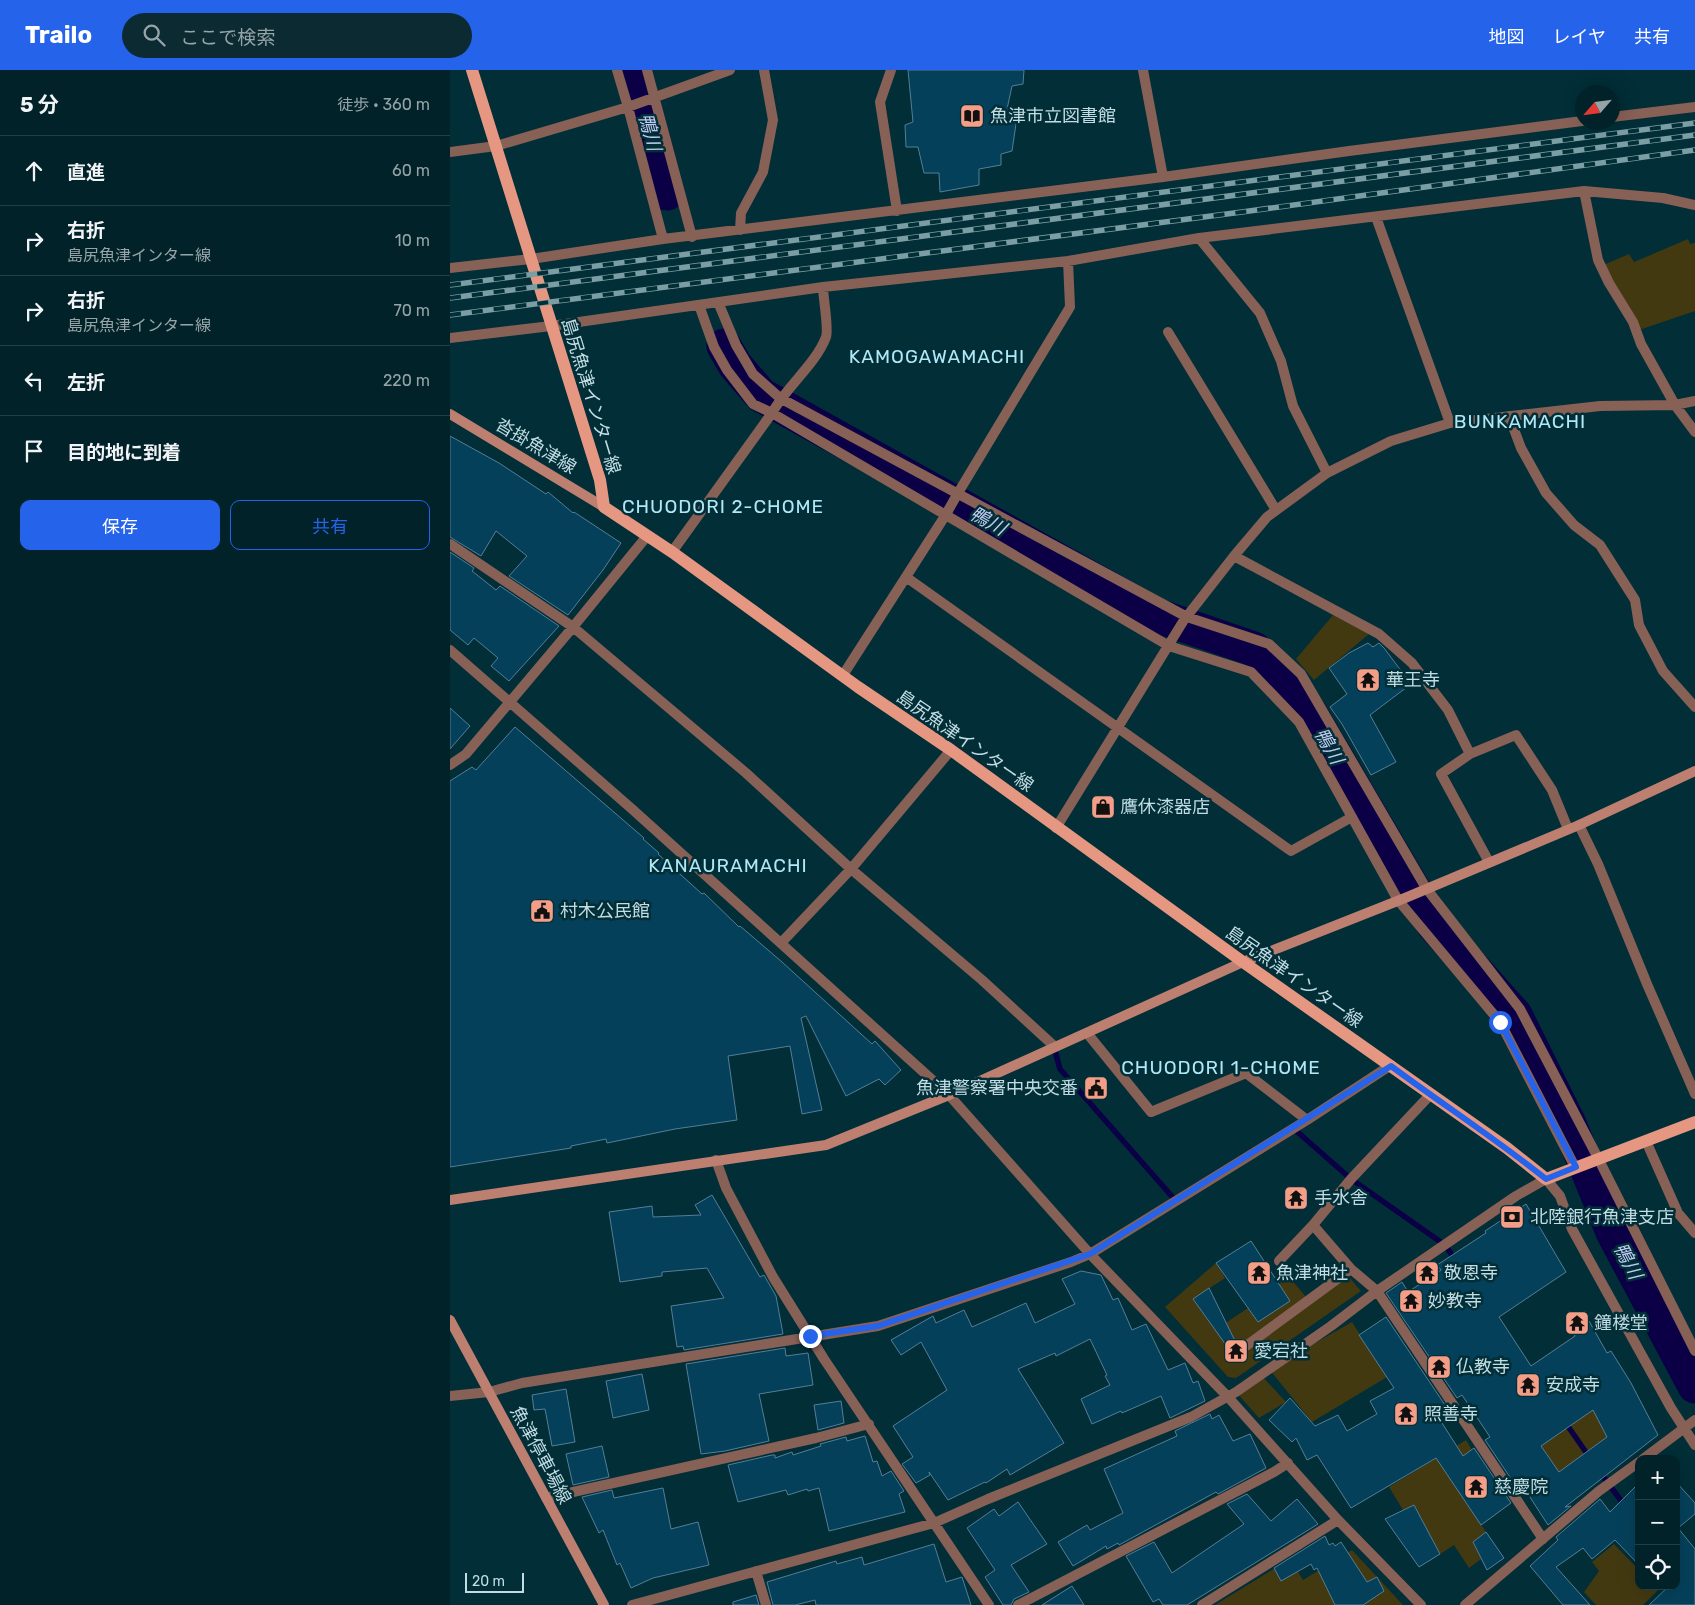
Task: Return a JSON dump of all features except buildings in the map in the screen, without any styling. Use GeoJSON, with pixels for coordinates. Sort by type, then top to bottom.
{"type":"FeatureCollection","features":[{"type":"Feature","properties":{"kind":"main road","name":"島尻魚津インター線"},"geometry":{"type":"LineString","coordinates":[[472,70],[600,480],[604,507],[672,552],[951,750],[1243,962],[1508,1148],[1546,1179]]}},
{"type":"Feature","properties":{"kind":"main road"},"geometry":{"type":"LineString","coordinates":[[1546,1179],[1695,1122]]}},
{"type":"Feature","properties":{"kind":"street"},"geometry":{"type":"LineString","coordinates":[[617,70],[631,106],[663,239]]}},
{"type":"Feature","properties":{"kind":"street"},"geometry":{"type":"LineString","coordinates":[[647,70],[653,99],[692,236]]}},
{"type":"Feature","properties":{"kind":"street"},"geometry":{"type":"LineString","coordinates":[[450,152],[496,146],[653,99],[730,70]]}},
{"type":"Feature","properties":{"kind":"street"},"geometry":{"type":"LineString","coordinates":[[740,230],[741,214],[763,172],[773,120],[764,70]]}},
{"type":"Feature","properties":{"kind":"street"},"geometry":{"type":"LineString","coordinates":[[891,70],[880,102],[898,211]]}},
{"type":"Feature","properties":{"kind":"street"},"geometry":{"type":"LineString","coordinates":[[1143,70],[1163,178]]}},
{"type":"Feature","properties":{"kind":"street"},"geometry":{"type":"LineString","coordinates":[[1620,116],[1695,106]]}},
{"type":"Feature","properties":{"kind":"street"},"geometry":{"type":"LineString","coordinates":[[450,268],[531,259],[663,239],[1163,178],[1350,151],[1575,122]]}},
{"type":"Feature","properties":{"kind":"street"},"geometry":{"type":"LineString","coordinates":[[1584,191],[1598,260],[1609,283],[1633,322],[1641,344],[1675,405],[1695,432]]}},
{"type":"Feature","properties":{"kind":"street"},"geometry":{"type":"LineString","coordinates":[[450,338],[551,326],[823,287],[1068,261],[1199,238],[1584,191],[1663,198],[1695,205]]}},
{"type":"Feature","properties":{"kind":"street"},"geometry":{"type":"LineString","coordinates":[[1376,217],[1450,423]]}},
{"type":"Feature","properties":{"kind":"street"},"geometry":{"type":"LineString","coordinates":[[1199,238],[1260,313],[1281,361],[1293,406],[1327,473]]}},
{"type":"Feature","properties":{"kind":"street"},"geometry":{"type":"LineString","coordinates":[[843,675],[945,516],[1070,307],[1068,261]]}},
{"type":"Feature","properties":{"kind":"street"},"geometry":{"type":"LineString","coordinates":[[672,552],[772,413],[780,398],[814,358],[827,336],[823,287]]}},
{"type":"Feature","properties":{"kind":"street"},"geometry":{"type":"LineString","coordinates":[[718,302],[736,345],[753,374],[780,398],[1186,619],[1270,644],[1301,674],[1426,888],[1520,1009],[1598,1158],[1695,1351]]}},
{"type":"Feature","properties":{"kind":"street"},"geometry":{"type":"LineString","coordinates":[[699,305],[714,347],[726,370],[753,404],[772,413],[1170,644],[1251,672],[1299,722],[1352,817],[1402,899],[1500,1022],[1576,1167]]}},
{"type":"Feature","properties":{"kind":"street"},"geometry":{"type":"LineString","coordinates":[[1168,332],[1276,510]]}},
{"type":"Feature","properties":{"kind":"street"},"geometry":{"type":"LineString","coordinates":[[1056,828],[1186,619],[1234,556],[1267,517],[1327,473],[1391,441],[1450,423],[1600,406],[1675,405],[1695,401]]}},
{"type":"Feature","properties":{"kind":"street","name":"沓掛魚津線"},"geometry":{"type":"LineString","coordinates":[[450,414],[604,507]]}},
{"type":"Feature","properties":{"kind":"street"},"geometry":{"type":"LineString","coordinates":[[1510,416],[1521,448],[1546,493],[1574,524],[1600,545],[1635,600],[1639,625],[1663,671],[1695,707]]}},
{"type":"Feature","properties":{"kind":"street"},"geometry":{"type":"LineString","coordinates":[[450,765],[466,754],[647,536]]}},
{"type":"Feature","properties":{"kind":"street"},"geometry":{"type":"LineString","coordinates":[[450,544],[573,627],[746,773],[851,869],[982,980],[1054,1046]]}},
{"type":"Feature","properties":{"kind":"street"},"geometry":{"type":"LineString","coordinates":[[1234,556],[1379,634],[1412,663],[1448,710],[1470,754]]}},
{"type":"Feature","properties":{"kind":"street"},"geometry":{"type":"LineString","coordinates":[[906,576],[1291,850],[1352,817]]}},
{"type":"Feature","properties":{"kind":"street"},"geometry":{"type":"LineString","coordinates":[[450,650],[632,809],[949,1094],[1090,1254],[1228,1397],[1338,1520],[1421,1605]]}},
{"type":"Feature","properties":{"kind":"street"},"geometry":{"type":"LineString","coordinates":[[1490,862],[1441,774],[1470,754],[1516,735],[1552,790],[1568,829]]}},
{"type":"Feature","properties":{"kind":"street"},"geometry":{"type":"LineString","coordinates":[[781,943],[851,869],[951,750]]}},
{"type":"Feature","properties":{"kind":"street"},"geometry":{"type":"LineString","coordinates":[[450,1200],[826,1145],[949,1094],[1243,962],[1402,899],[1579,825],[1695,771]]}},
{"type":"Feature","properties":{"kind":"street"},"geometry":{"type":"LineString","coordinates":[[1579,825],[1598,864],[1695,1094]]}},
{"type":"Feature","properties":{"kind":"street"},"geometry":{"type":"LineString","coordinates":[[1087,1033],[1151,1112],[1246,1073],[1307,1120]]}},
{"type":"Feature","properties":{"kind":"street"},"geometry":{"type":"LineString","coordinates":[[450,1396],[489,1392],[522,1383],[878,1326],[1090,1254],[1391,1066]]}},
{"type":"Feature","properties":{"kind":"street"},"geometry":{"type":"LineString","coordinates":[[1279,1261],[1313,1225],[1351,1179],[1430,1095]]}},
{"type":"Feature","properties":{"kind":"street"},"geometry":{"type":"LineString","coordinates":[[1646,1141],[1678,1213],[1695,1233]]}},
{"type":"Feature","properties":{"kind":"street"},"geometry":{"type":"LineString","coordinates":[[716,1160],[726,1188],[774,1277],[810,1336],[990,1605]]}},
{"type":"Feature","properties":{"kind":"street"},"geometry":{"type":"LineString","coordinates":[[632,1605],[934,1523],[988,1499],[1191,1417],[1228,1397],[1341,1319],[1377,1291],[1516,1196],[1546,1179],[1560,1196],[1572,1229],[1684,1429],[1695,1445]]}},
{"type":"Feature","properties":{"kind":"street"},"geometry":{"type":"LineString","coordinates":[[1313,1225],[1351,1269],[1377,1291],[1543,1538]]}},
{"type":"Feature","properties":{"kind":"street"},"geometry":{"type":"LineString","coordinates":[[1246,1346],[1351,1269]]}},
{"type":"Feature","properties":{"kind":"street","name":"魚津停車場線"},"geometry":{"type":"LineString","coordinates":[[450,1320],[604,1605]]}},
{"type":"Feature","properties":{"kind":"street"},"geometry":{"type":"LineString","coordinates":[[1648,1455],[1695,1420]]}},
{"type":"Feature","properties":{"kind":"street"},"geometry":{"type":"LineString","coordinates":[[546,1498],[816,1438],[869,1424]]}},
{"type":"Feature","properties":{"kind":"street"},"geometry":{"type":"LineString","coordinates":[[1018,1605],[1265,1477],[1288,1463]]}},
{"type":"Feature","properties":{"kind":"street"},"geometry":{"type":"LineString","coordinates":[[1465,1605],[1599,1491],[1635,1465]]}},
{"type":"Feature","properties":{"kind":"street"},"geometry":{"type":"LineString","coordinates":[[1202,1605],[1338,1520]]}},
{"type":"Feature","properties":{"kind":"street"},"geometry":{"type":"LineString","coordinates":[[756,1571],[766,1605]]}},
{"type":"Feature","properties":{"kind":"shaded area"},"geometry":{"type":"Polygon","coordinates":[[[1688,239],[1690,244],[1695,243],[1695,311],[1636,331],[1601,266],[1629,254],[1634,262],[1688,239]]]}},
{"type":"Feature","properties":{"kind":"shaded area"},"geometry":{"type":"Polygon","coordinates":[[[1333,615],[1369,634],[1314,680],[1296,659],[1333,615]]]}},
{"type":"Feature","properties":{"kind":"shaded area"},"geometry":{"type":"Polygon","coordinates":[[[1216,1263],[1225,1278],[1193,1299],[1215,1330],[1248,1308],[1258,1322],[1286,1273],[1306,1297],[1342,1269],[1361,1291],[1236,1378],[1228,1377],[1165,1307],[1216,1263]]]}},
{"type":"Feature","properties":{"kind":"shaded area"},"geometry":{"type":"Polygon","coordinates":[[[1352,1322],[1387,1377],[1312,1422],[1269,1369],[1352,1322]]]}},
{"type":"Feature","properties":{"kind":"shaded area"},"geometry":{"type":"Polygon","coordinates":[[[1261,1375],[1286,1402],[1259,1418],[1236,1392],[1261,1375]]]}},
{"type":"Feature","properties":{"kind":"shaded area"},"geometry":{"type":"Polygon","coordinates":[[[1593,1409],[1607,1437],[1559,1472],[1541,1446],[1593,1409]]]}},
{"type":"Feature","properties":{"kind":"shaded area"},"geometry":{"type":"Polygon","coordinates":[[[1466,1440],[1472,1450],[1444,1470],[1486,1532],[1473,1542],[1481,1559],[1469,1568],[1454,1545],[1440,1554],[1414,1505],[1403,1510],[1389,1487],[1466,1440]]]}},
{"type":"Feature","properties":{"kind":"shaded area"},"geometry":{"type":"Polygon","coordinates":[[[1614,1544],[1635,1566],[1635,1590],[1658,1590],[1643,1605],[1596,1605],[1584,1592],[1599,1571],[1592,1562],[1614,1544]]]}},
{"type":"Feature","properties":{"kind":"shaded area"},"geometry":{"type":"Polygon","coordinates":[[[1352,1550],[1403,1605],[1215,1605],[1290,1559],[1303,1580],[1352,1550]]]}},
{"type":"Feature","properties":{"kind":"waterway","name":"鴨川"},"geometry":{"type":"LineString","coordinates":[[634,70],[667,193]]}},
{"type":"Feature","properties":{"kind":"waterway","name":"鴨川"},"geometry":{"type":"LineString","coordinates":[[724,346],[735,365],[761,395],[1158,616],[1254,649],[1281,673],[1311,715],[1434,925],[1515,1015],[1569,1124],[1613,1232],[1695,1386]]}},
{"type":"Feature","properties":{"kind":"waterway"},"geometry":{"type":"LineString","coordinates":[[1054,1047],[1060,1069],[1176,1201],[1178,1200]]}},
{"type":"Feature","properties":{"kind":"waterway"},"geometry":{"type":"LineString","coordinates":[[1292,1129],[1351,1179],[1445,1245],[1456,1261]]}},
{"type":"Feature","properties":{"kind":"waterway"},"geometry":{"type":"LineString","coordinates":[[1565,1422],[1590,1458]]}},
{"type":"Feature","properties":{"kind":"waterway"},"geometry":{"type":"LineString","coordinates":[[1599,1471],[1625,1506]]}},
{"type":"Feature","properties":{"kind":"railway"},"geometry":{"type":"LineString","coordinates":[[450,285],[1695,123]]}},
{"type":"Feature","properties":{"kind":"railway"},"geometry":{"type":"LineString","coordinates":[[450,298],[1695,135]]}},
{"type":"Feature","properties":{"kind":"railway"},"geometry":{"type":"LineString","coordinates":[[450,315],[1242,212],[1695,150]]}},
{"type":"Feature","properties":{"kind":"place","name":"魚津市立図書館"},"geometry":{"type":"Point","coordinates":[972,116]}},
{"type":"Feature","properties":{"kind":"place","name":"華王寺"},"geometry":{"type":"Point","coordinates":[1368,680]}},
{"type":"Feature","properties":{"kind":"place","name":"鷹休漆器店"},"geometry":{"type":"Point","coordinates":[1103,807]}},
{"type":"Feature","properties":{"kind":"place","name":"村木公民館"},"geometry":{"type":"Point","coordinates":[542,911]}},
{"type":"Feature","properties":{"kind":"place","name":"魚津警察署中央交番"},"geometry":{"type":"Point","coordinates":[1096,1088]}},
{"type":"Feature","properties":{"kind":"place","name":"手水舎"},"geometry":{"type":"Point","coordinates":[1296,1198]}},
{"type":"Feature","properties":{"kind":"place","name":"北陸銀行魚津支店"},"geometry":{"type":"Point","coordinates":[1512,1217]}},
{"type":"Feature","properties":{"kind":"place","name":"魚津神社"},"geometry":{"type":"Point","coordinates":[1259,1273]}},
{"type":"Feature","properties":{"kind":"place","name":"敬恩寺"},"geometry":{"type":"Point","coordinates":[1427,1273]}},
{"type":"Feature","properties":{"kind":"place","name":"妙教寺"},"geometry":{"type":"Point","coordinates":[1411,1301]}},
{"type":"Feature","properties":{"kind":"place","name":"鐘楼堂"},"geometry":{"type":"Point","coordinates":[1577,1323]}},
{"type":"Feature","properties":{"kind":"place","name":"愛宕社"},"geometry":{"type":"Point","coordinates":[1236,1351]}},
{"type":"Feature","properties":{"kind":"place","name":"仏教寺"},"geometry":{"type":"Point","coordinates":[1439,1367]}},
{"type":"Feature","properties":{"kind":"place","name":"安成寺"},"geometry":{"type":"Point","coordinates":[1528,1385]}},
{"type":"Feature","properties":{"kind":"place","name":"照善寺"},"geometry":{"type":"Point","coordinates":[1406,1414]}},
{"type":"Feature","properties":{"kind":"place","name":"慈慶院"},"geometry":{"type":"Point","coordinates":[1476,1487]}},
{"type":"Feature","properties":{"kind":"district","name":"KAMOGAWAMACHI"},"geometry":{"type":"Point","coordinates":[937,356]}},
{"type":"Feature","properties":{"kind":"district","name":"BUNKAMACHI"},"geometry":{"type":"Point","coordinates":[1520,421]}},
{"type":"Feature","properties":{"kind":"district","name":"CHUODORI 2-CHOME"},"geometry":{"type":"Point","coordinates":[723,506]}},
{"type":"Feature","properties":{"kind":"district","name":"KANAURAMACHI"},"geometry":{"type":"Point","coordinates":[728,865]}},
{"type":"Feature","properties":{"kind":"district","name":"CHUODORI 1-CHOME"},"geometry":{"type":"Point","coordinates":[1221,1067]}},
{"type":"Feature","properties":{"kind":"route"},"geometry":{"type":"LineString","coordinates":[[810,1336],[878,1326],[1090,1254],[1391,1066],[1508,1148],[1546,1179],[1576,1167],[1500,1022]]}}]}
